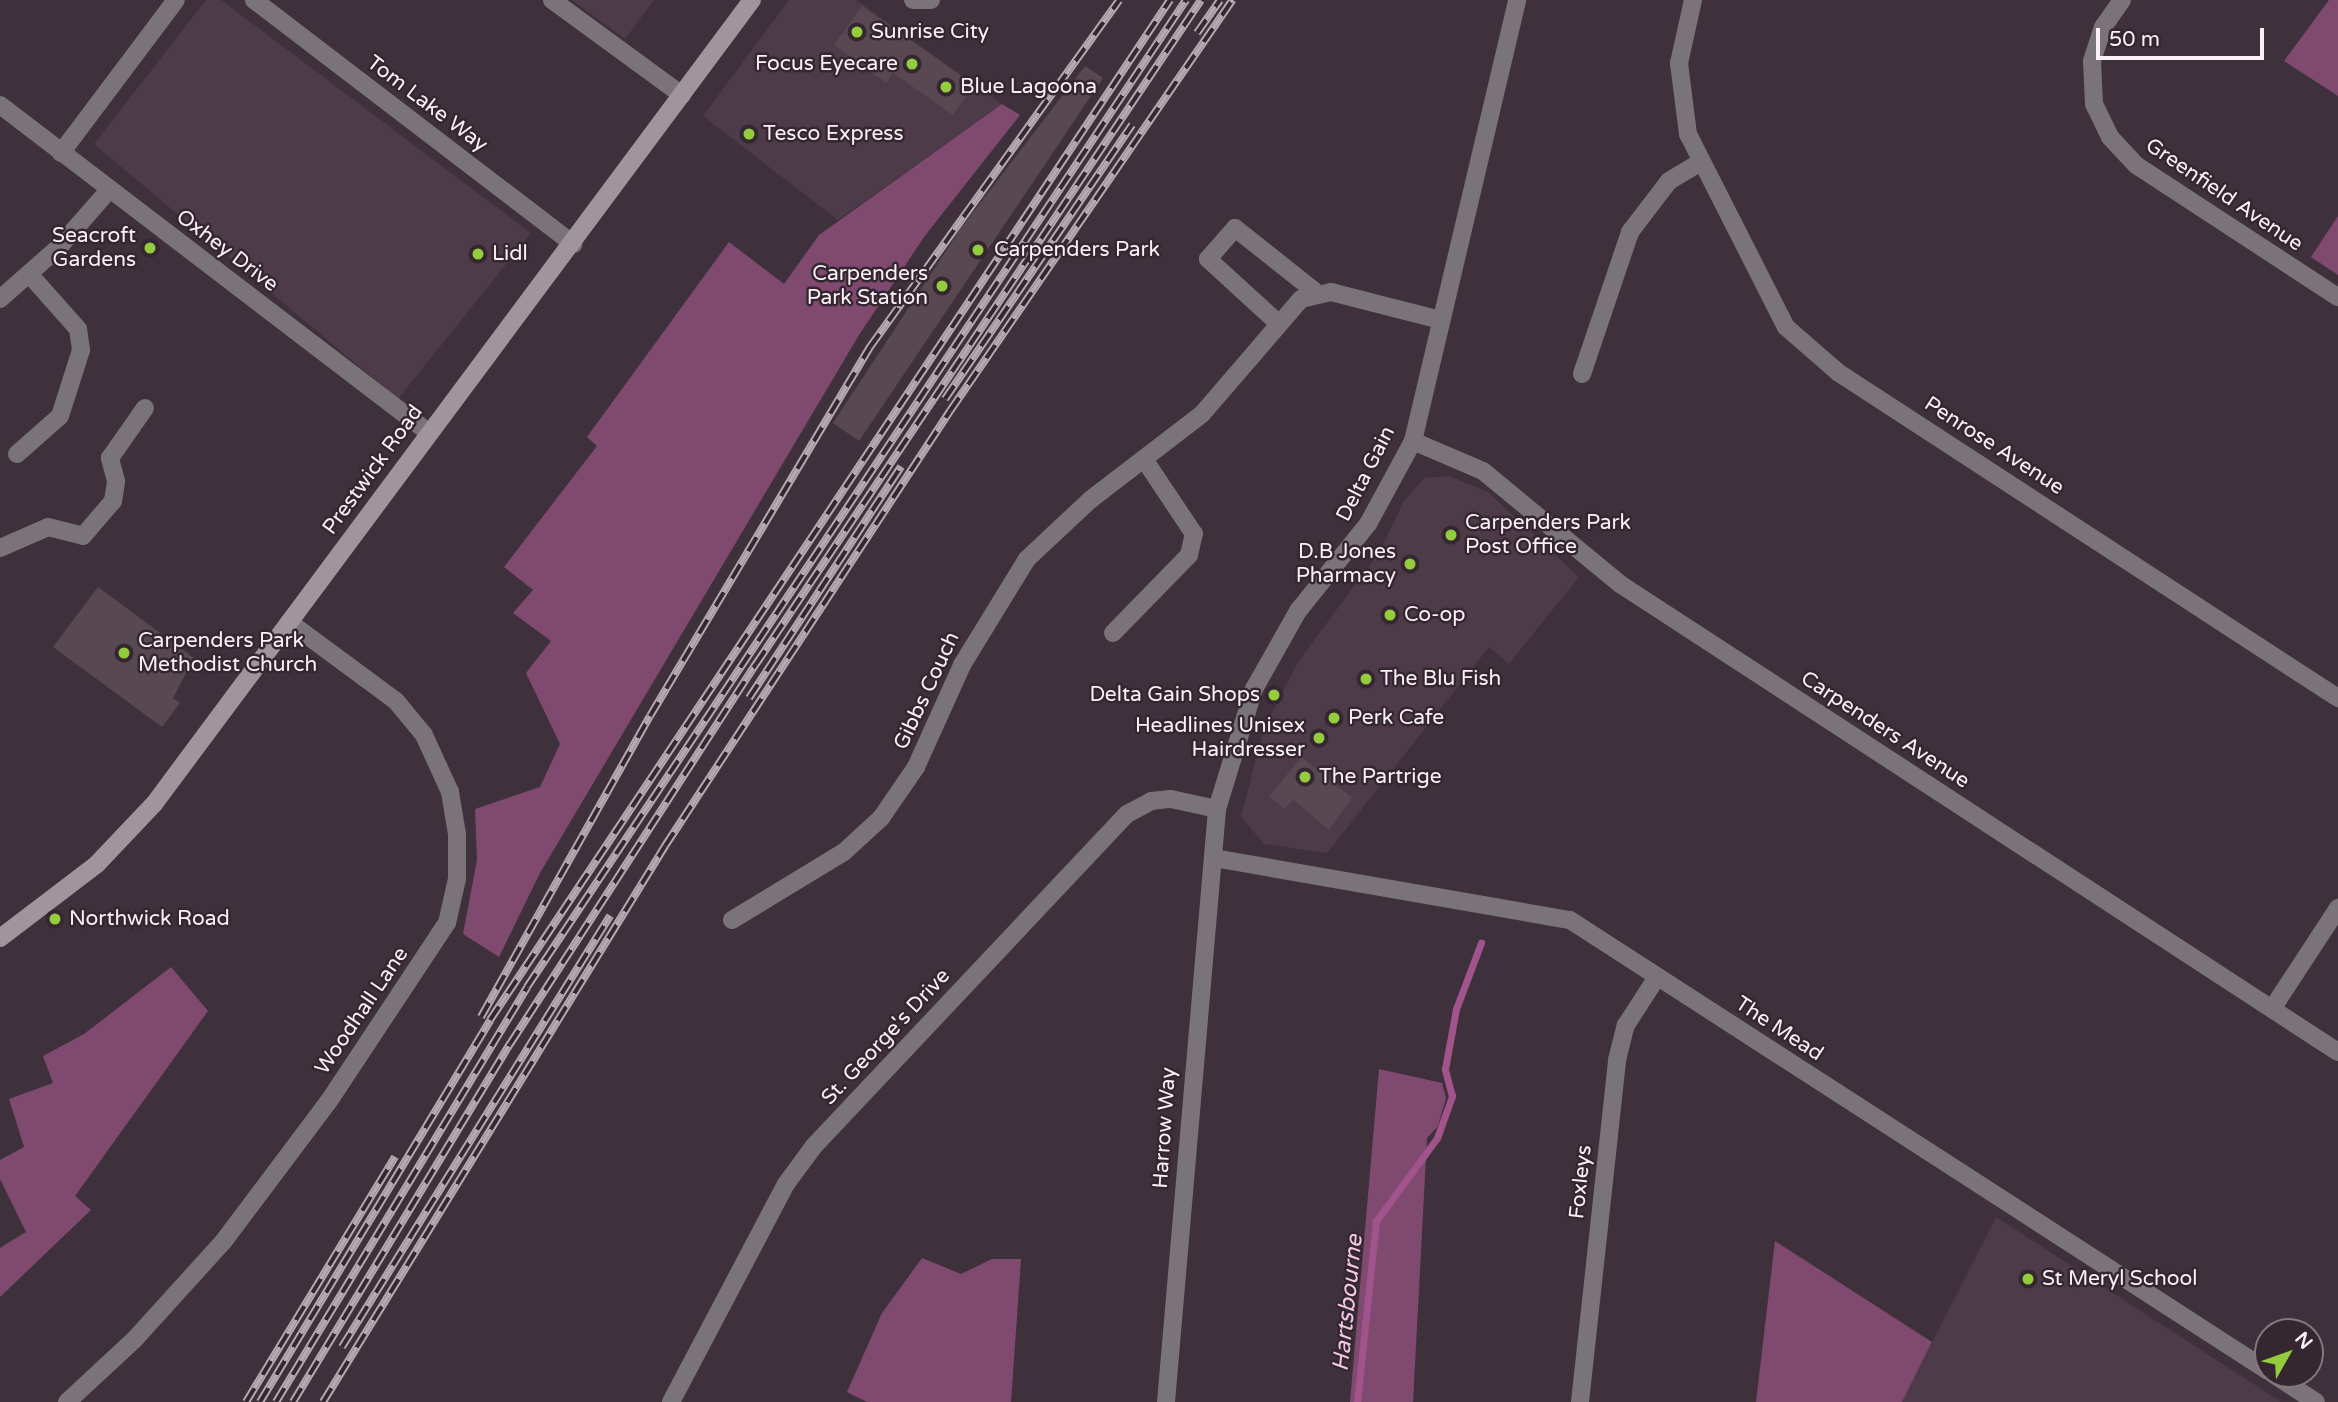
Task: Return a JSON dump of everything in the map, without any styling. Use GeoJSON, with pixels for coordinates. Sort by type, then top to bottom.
{"type":"FeatureCollection","features":[{"type":"Feature","properties":{"kind":"main road","name":"Prestwick Road"},"geometry":{"type":"LineString","coordinates":[[0,937],[97,864],[154,804],[428,432],[573,244],[752,0]]}},
{"type":"Feature","properties":{"kind":"street"},"geometry":{"type":"LineString","coordinates":[[61,153],[176,0]]}},
{"type":"Feature","properties":{"kind":"street","name":"Tom Lake Way"},"geometry":{"type":"LineString","coordinates":[[254,0],[573,244]]}},
{"type":"Feature","properties":{"kind":"street"},"geometry":{"type":"LineString","coordinates":[[552,0],[682,95]]}},
{"type":"Feature","properties":{"kind":"street"},"geometry":{"type":"LineString","coordinates":[[913,0],[931,0]]}},
{"type":"Feature","properties":{"kind":"street","name":"Delta Gain"},"geometry":{"type":"LineString","coordinates":[[1214,858],[1217,808],[1254,689],[1298,611],[1368,524],[1413,441],[1517,0]]}},
{"type":"Feature","properties":{"kind":"street","name":"Penrose Avenue"},"geometry":{"type":"LineString","coordinates":[[1693,0],[1681,41],[1679,90],[1688,134],[1779,317],[1819,358],[2338,698]]}},
{"type":"Feature","properties":{"kind":"street","name":"Greenfield Avenue"},"geometry":{"type":"LineString","coordinates":[[2122,0],[2103,27],[2092,61],[2094,104],[2110,137],[2136,165],[2338,297]]}},
{"type":"Feature","properties":{"kind":"street","name":"Oxhey Drive"},"geometry":{"type":"LineString","coordinates":[[0,105],[428,432]]}},
{"type":"Feature","properties":{"kind":"street"},"geometry":{"type":"LineString","coordinates":[[1582,374],[1630,232],[1664,187],[1701,162]]}},
{"type":"Feature","properties":{"kind":"street"},"geometry":{"type":"LineString","coordinates":[[0,299],[30,275],[110,190]]}},
{"type":"Feature","properties":{"kind":"street"},"geometry":{"type":"LineString","coordinates":[[1279,323],[1208,259],[1235,228],[1317,293],[1441,320]]}},
{"type":"Feature","properties":{"kind":"street"},"geometry":{"type":"LineString","coordinates":[[17,454],[49,429],[69,402],[81,350],[78,329],[30,275]]}},
{"type":"Feature","properties":{"kind":"street","name":"Gibbs Couch"},"geometry":{"type":"LineString","coordinates":[[732,920],[844,852],[881,818],[916,767],[962,665],[1027,559],[1227,390],[1301,299],[1317,293]]}},
{"type":"Feature","properties":{"kind":"street"},"geometry":{"type":"LineString","coordinates":[[0,548],[48,527],[83,536],[113,501],[116,481],[110,458],[145,408]]}},
{"type":"Feature","properties":{"kind":"street","name":"Carpenders Avenue"},"geometry":{"type":"LineString","coordinates":[[1413,441],[1483,471],[1620,584],[2338,1052]]}},
{"type":"Feature","properties":{"kind":"street"},"geometry":{"type":"LineString","coordinates":[[1113,633],[1189,555],[1194,534],[1144,459]]}},
{"type":"Feature","properties":{"kind":"street","name":"Woodhall Lane"},"geometry":{"type":"LineString","coordinates":[[67,1402],[134,1340],[223,1242],[330,1101],[447,923],[457,879],[457,834],[450,792],[425,735],[396,701],[289,622]]}},
{"type":"Feature","properties":{"kind":"street","name":"St. George's Drive"},"geometry":{"type":"LineString","coordinates":[[671,1402],[786,1184],[814,1146],[1127,814],[1151,801],[1171,799],[1217,808]]}},
{"type":"Feature","properties":{"kind":"street","name":"The Mead"},"geometry":{"type":"LineString","coordinates":[[1214,858],[1553,915],[1590,931],[1657,977],[2254,1362]]}},
{"type":"Feature","properties":{"kind":"street","name":"Harrow Way"},"geometry":{"type":"LineString","coordinates":[[1166,1402],[1214,858]]}},
{"type":"Feature","properties":{"kind":"street"},"geometry":{"type":"LineString","coordinates":[[2272,1009],[2338,908]]}},
{"type":"Feature","properties":{"kind":"street","name":"Foxleys"},"geometry":{"type":"LineString","coordinates":[[1580,1402],[1617,1060],[1626,1025],[1657,977]]}},
{"type":"Feature","properties":{"kind":"street"},"geometry":{"type":"LineString","coordinates":[[2294,1388],[2316,1402]]}},
{"type":"Feature","properties":{"kind":"shaded area"},"geometry":{"type":"Polygon","coordinates":[[[206,0],[221,0],[531,233],[398,399],[94,144],[206,0]]]}},
{"type":"Feature","properties":{"kind":"shaded area"},"geometry":{"type":"Polygon","coordinates":[[[572,0],[654,0],[625,39],[572,0]]]}},
{"type":"Feature","properties":{"kind":"shaded area"},"geometry":{"type":"Polygon","coordinates":[[[789,0],[856,0],[1002,104],[838,220],[703,116],[789,0]]]}},
{"type":"Feature","properties":{"kind":"shaded area"},"geometry":{"type":"Polygon","coordinates":[[[2329,0],[2338,0],[2338,96],[2284,61],[2329,0]]]}},
{"type":"Feature","properties":{"kind":"shaded area"},"geometry":{"type":"Polygon","coordinates":[[[1002,104],[1020,115],[924,237],[859,335],[540,873],[499,957],[463,934],[477,860],[475,809],[540,787],[560,744],[526,673],[551,641],[513,613],[533,590],[504,567],[597,446],[587,437],[729,242],[784,284],[819,235],[1002,104]]]}},
{"type":"Feature","properties":{"kind":"shaded area"},"geometry":{"type":"Polygon","coordinates":[[[2338,216],[2338,275],[2311,257],[2338,216]]]}},
{"type":"Feature","properties":{"kind":"shaded area","name":"Delta Gain Shops"},"geometry":{"type":"Polygon","coordinates":[[[1449,476],[1488,492],[1579,577],[1509,664],[1489,647],[1327,853],[1264,844],[1241,817],[1264,728],[1298,662],[1380,551],[1404,501],[1424,478],[1449,476]]]}},
{"type":"Feature","properties":{"kind":"shaded area"},"geometry":{"type":"Polygon","coordinates":[[[171,967],[208,1011],[75,1196],[91,1210],[0,1297],[0,1248],[26,1232],[0,1179],[0,1160],[24,1147],[9,1099],[53,1083],[43,1056],[84,1034],[171,967]]]}},
{"type":"Feature","properties":{"kind":"shaded area"},"geometry":{"type":"Polygon","coordinates":[[[1379,1069],[1442,1083],[1446,1098],[1438,1126],[1427,1138],[1413,1402],[1350,1402],[1379,1069]]]}},
{"type":"Feature","properties":{"kind":"shaded area","name":"St Meryl School"},"geometry":{"type":"Polygon","coordinates":[[[1996,1217],[2254,1384],[2254,1388],[2259,1388],[2281,1402],[1902,1402],[1996,1217]]]}},
{"type":"Feature","properties":{"kind":"shaded area"},"geometry":{"type":"Polygon","coordinates":[[[1775,1241],[1932,1342],[1902,1402],[1756,1402],[1775,1241]]]}},
{"type":"Feature","properties":{"kind":"shaded area"},"geometry":{"type":"Polygon","coordinates":[[[922,1258],[961,1274],[992,1259],[1021,1259],[1011,1402],[867,1402],[847,1392],[882,1313],[922,1258]]]}},
{"type":"Feature","properties":{"kind":"building"},"geometry":{"type":"Polygon","coordinates":[[[862,6],[974,85],[953,115],[893,73],[886,83],[834,45],[862,6]]]}},
{"type":"Feature","properties":{"kind":"building","name":"Carpenders Park Station"},"geometry":{"type":"Polygon","coordinates":[[[1085,66],[1103,78],[859,441],[833,423],[961,228],[1085,66]]]}},
{"type":"Feature","properties":{"kind":"building","name":"Carpenders Park Methodist Church"},"geometry":{"type":"Polygon","coordinates":[[[98,587],[194,658],[173,698],[180,703],[162,727],[53,647],[98,587]]]}},
{"type":"Feature","properties":{"kind":"building","name":"The Partrige"},"geometry":{"type":"Polygon","coordinates":[[[1301,757],[1352,798],[1329,830],[1293,799],[1285,809],[1269,797],[1301,757]]]}},
{"type":"Feature","properties":{"kind":"waterway","name":"Hartsbourne"},"geometry":{"type":"LineString","coordinates":[[1357,1402],[1376,1221],[1437,1138],[1452,1096],[1445,1069],[1456,1009],[1481,943]]}},
{"type":"Feature","properties":{"kind":"railway"},"geometry":{"type":"LineString","coordinates":[[481,1017],[650,716],[870,347],[1119,0]]}},
{"type":"Feature","properties":{"kind":"railway"},"geometry":{"type":"LineString","coordinates":[[260,1402],[490,1020],[1170,0]]}},
{"type":"Feature","properties":{"kind":"railway"},"geometry":{"type":"LineString","coordinates":[[276,1402],[527,987],[1186,0]]}},
{"type":"Feature","properties":{"kind":"railway"},"geometry":{"type":"LineString","coordinates":[[293,1402],[510,1044],[756,664],[1201,0]]}},
{"type":"Feature","properties":{"kind":"railway"},"geometry":{"type":"LineString","coordinates":[[1197,33],[1220,0]]}},
{"type":"Feature","properties":{"kind":"railway"},"geometry":{"type":"LineString","coordinates":[[323,1402],[665,846],[950,411],[1233,0]]}},
{"type":"Feature","properties":{"kind":"railway"},"geometry":{"type":"LineString","coordinates":[[945,399],[1132,125]]}},
{"type":"Feature","properties":{"kind":"railway"},"geometry":{"type":"LineString","coordinates":[[749,698],[901,467]]}},
{"type":"Feature","properties":{"kind":"railway"},"geometry":{"type":"LineString","coordinates":[[342,1347],[610,916]]}},
{"type":"Feature","properties":{"kind":"railway"},"geometry":{"type":"LineString","coordinates":[[246,1402],[395,1157]]}},
{"type":"Feature","properties":{"kind":"place","name":"Sunrise City"},"geometry":{"type":"Point","coordinates":[857,32]}},
{"type":"Feature","properties":{"kind":"place","name":"Focus Eyecare"},"geometry":{"type":"Point","coordinates":[912,64]}},
{"type":"Feature","properties":{"kind":"place","name":"Blue Lagoona"},"geometry":{"type":"Point","coordinates":[946,87]}},
{"type":"Feature","properties":{"kind":"place","name":"Tesco Express"},"geometry":{"type":"Point","coordinates":[749,134]}},
{"type":"Feature","properties":{"kind":"place","name":"Seacroft Gardens"},"geometry":{"type":"Point","coordinates":[150,248]}},
{"type":"Feature","properties":{"kind":"place","name":"Carpenders Park"},"geometry":{"type":"Point","coordinates":[978,250]}},
{"type":"Feature","properties":{"kind":"place","name":"Lidl"},"geometry":{"type":"Point","coordinates":[478,254]}},
{"type":"Feature","properties":{"kind":"place","name":"Carpenders Park Station"},"geometry":{"type":"Point","coordinates":[942,286]}},
{"type":"Feature","properties":{"kind":"place","name":"Carpenders Park Post Office"},"geometry":{"type":"Point","coordinates":[1451,535]}},
{"type":"Feature","properties":{"kind":"place","name":"D.B Jones Pharmacy"},"geometry":{"type":"Point","coordinates":[1410,564]}},
{"type":"Feature","properties":{"kind":"place","name":"Co-op"},"geometry":{"type":"Point","coordinates":[1390,615]}},
{"type":"Feature","properties":{"kind":"place","name":"Carpenders Park Methodist Church"},"geometry":{"type":"Point","coordinates":[124,653]}},
{"type":"Feature","properties":{"kind":"place","name":"The Blu Fish"},"geometry":{"type":"Point","coordinates":[1366,679]}},
{"type":"Feature","properties":{"kind":"place","name":"Delta Gain Shops"},"geometry":{"type":"Point","coordinates":[1274,695]}},
{"type":"Feature","properties":{"kind":"place","name":"Perk Cafe"},"geometry":{"type":"Point","coordinates":[1334,718]}},
{"type":"Feature","properties":{"kind":"place","name":"Headlines Unisex Hairdresser"},"geometry":{"type":"Point","coordinates":[1319,738]}},
{"type":"Feature","properties":{"kind":"place","name":"The Partrige"},"geometry":{"type":"Point","coordinates":[1305,777]}},
{"type":"Feature","properties":{"kind":"place","name":"Northwick Road"},"geometry":{"type":"Point","coordinates":[55,919]}},
{"type":"Feature","properties":{"kind":"place","name":"St Meryl School"},"geometry":{"type":"Point","coordinates":[2028,1279]}}]}
